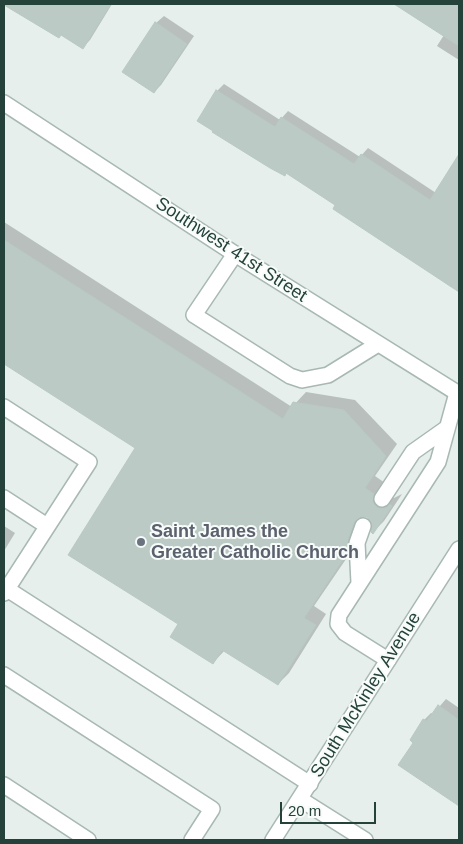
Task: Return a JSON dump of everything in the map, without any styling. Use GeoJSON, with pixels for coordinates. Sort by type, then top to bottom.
{"type":"FeatureCollection","features":[{"type":"Feature","properties":{"kind":"street","name":"Southwest 41st Street"},"geometry":{"type":"LineString","coordinates":[[4,103],[235,254],[458,394]]}},
{"type":"Feature","properties":{"kind":"street"},"geometry":{"type":"LineString","coordinates":[[235,254],[194,315],[290,376],[302,380],[328,375],[378,344]]}},
{"type":"Feature","properties":{"kind":"street"},"geometry":{"type":"LineString","coordinates":[[388,660],[345,633],[338,624],[339,614],[438,462],[458,394]]}},
{"type":"Feature","properties":{"kind":"street"},"geometry":{"type":"LineString","coordinates":[[4,408],[89,462],[5,591],[310,784]]}},
{"type":"Feature","properties":{"kind":"street"},"geometry":{"type":"LineString","coordinates":[[382,499],[412,452],[447,428]]}},
{"type":"Feature","properties":{"kind":"street"},"geometry":{"type":"LineString","coordinates":[[4,498],[47,526]]}},
{"type":"Feature","properties":{"kind":"street"},"geometry":{"type":"LineString","coordinates":[[359,583],[357,543],[363,526]]}},
{"type":"Feature","properties":{"kind":"street","name":"South McKinley Avenue"},"geometry":{"type":"LineString","coordinates":[[273,840],[459,549]]}},
{"type":"Feature","properties":{"kind":"street"},"geometry":{"type":"LineString","coordinates":[[4,675],[212,810],[192,840]]}},
{"type":"Feature","properties":{"kind":"street"},"geometry":{"type":"LineString","coordinates":[[4,786],[88,840]]}},
{"type":"Feature","properties":{"kind":"street"},"geometry":{"type":"LineString","coordinates":[[300,799],[364,840]]}},
{"type":"Feature","properties":{"kind":"building"},"geometry":{"type":"Polygon","coordinates":[[[4,4],[111,4],[83,49],[61,35],[59,38],[4,4]]]}},
{"type":"Feature","properties":{"kind":"building"},"geometry":{"type":"Polygon","coordinates":[[[394,4],[459,4],[459,46],[394,4]]]}},
{"type":"Feature","properties":{"kind":"building"},"geometry":{"type":"Polygon","coordinates":[[[155,22],[187,44],[154,93],[122,72],[155,22]]]}},
{"type":"Feature","properties":{"kind":"building"},"geometry":{"type":"Polygon","coordinates":[[[216,90],[275,127],[281,117],[354,164],[361,154],[430,200],[459,154],[459,292],[333,209],[335,205],[286,173],[285,176],[270,168],[197,121],[216,90]]]}},
{"type":"Feature","properties":{"kind":"building"},"geometry":{"type":"Polygon","coordinates":[[[4,240],[283,419],[293,402],[344,410],[386,456],[365,488],[374,494],[373,503],[377,507],[382,508],[390,504],[392,506],[373,534],[371,532],[372,524],[367,517],[361,517],[354,522],[348,540],[348,552],[304,618],[316,625],[278,685],[222,650],[213,664],[170,637],[178,624],[68,555],[135,448],[4,364],[4,240]]]}},
{"type":"Feature","properties":{"kind":"building"},"geometry":{"type":"Polygon","coordinates":[[[438,705],[459,720],[459,806],[398,765],[413,743],[410,740],[423,719],[427,721],[438,705]]]}},
{"type":"Feature","properties":{"kind":"place","name":"Saint James the Greater Catholic Church"},"geometry":{"type":"Point","coordinates":[141,542]}}]}
